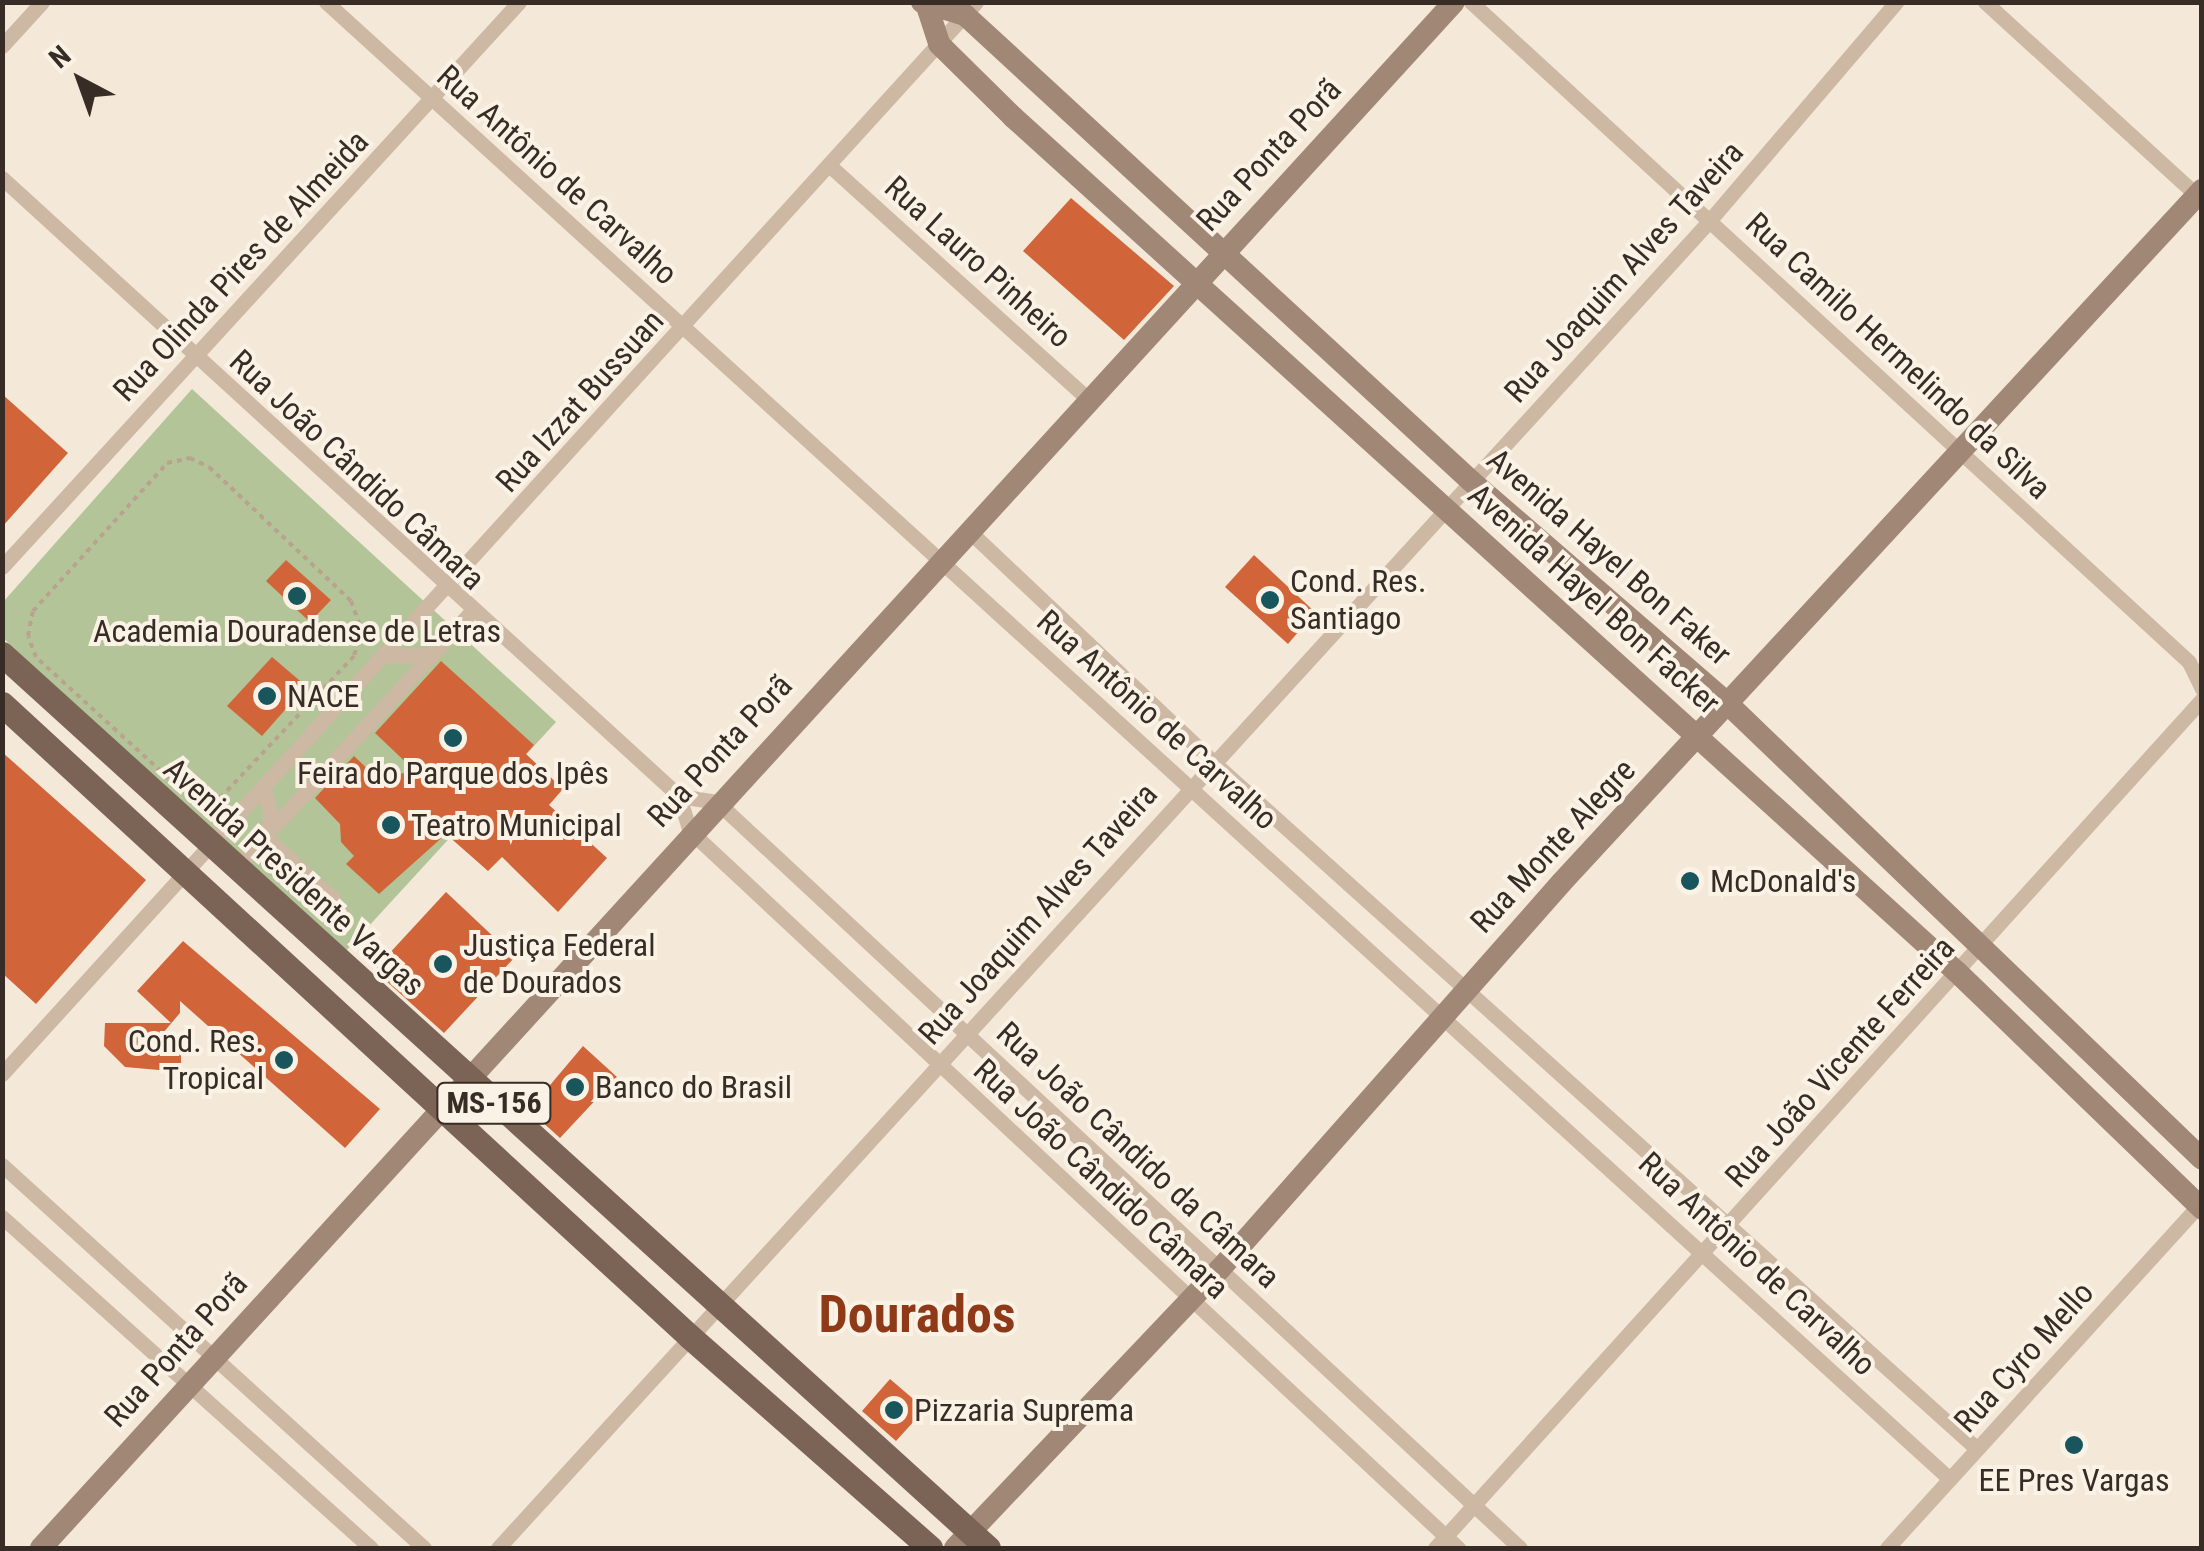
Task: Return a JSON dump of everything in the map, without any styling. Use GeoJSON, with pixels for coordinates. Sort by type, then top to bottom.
{"type":"FeatureCollection","features":[{"type":"Feature","properties":{"kind":"main road","name":"Avenida Presidente Vargas"},"geometry":{"type":"LineString","coordinates":[[2,654],[971,1543]]}},
{"type":"Feature","properties":{"kind":"main road","name":"Avenida Presidente Vargas"},"geometry":{"type":"LineString","coordinates":[[2,704],[689,1336],[930,1548]]}},
{"type":"Feature","properties":{"kind":"street"},"geometry":{"type":"LineString","coordinates":[[2,46],[42,2]]}},
{"type":"Feature","properties":{"kind":"street","name":"Rua Antônio de Carvalho"},"geometry":{"type":"LineString","coordinates":[[326,2],[1706,1253],[1950,1479]]}},
{"type":"Feature","properties":{"kind":"street","name":"Rua Olinda Pires de Almeida"},"geometry":{"type":"LineString","coordinates":[[2,567],[519,2]]}},
{"type":"Feature","properties":{"kind":"street","name":"Rua Joaquim Alves Taveira"},"geometry":{"type":"LineString","coordinates":[[498,1548],[1710,220],[1896,2]]}},
{"type":"Feature","properties":{"kind":"street"},"geometry":{"type":"LineString","coordinates":[[1985,2],[2200,195]]}},
{"type":"Feature","properties":{"kind":"street"},"geometry":{"type":"LineString","coordinates":[[938,44],[924,4],[970,9]]}},
{"type":"Feature","properties":{"kind":"street","name":"Rua Camilo Hermelindo da Silva"},"geometry":{"type":"LineString","coordinates":[[1459,6],[1710,220],[2196,663],[2202,689]]}},
{"type":"Feature","properties":{"kind":"street","name":"Rua Ponta Porã"},"geometry":{"type":"LineString","coordinates":[[42,1548],[716,802],[1224,252],[1459,6]]}},
{"type":"Feature","properties":{"kind":"street","name":"Rua Izzat Bussuan"},"geometry":{"type":"LineString","coordinates":[[2,1074],[970,9]]}},
{"type":"Feature","properties":{"kind":"street","name":"Avenida Hayel Bon Faker"},"geometry":{"type":"LineString","coordinates":[[970,9],[1471,481],[1727,704],[1982,944],[2202,1159]]}},
{"type":"Feature","properties":{"kind":"street","name":"Avenida Hayel Bon Facker"},"geometry":{"type":"LineString","coordinates":[[938,44],[1445,510],[1699,735],[1957,972],[2200,1206]]}},
{"type":"Feature","properties":{"kind":"street","name":"Rua Lauro Pinheiro"},"geometry":{"type":"LineString","coordinates":[[830,166],[1089,400]]}},
{"type":"Feature","properties":{"kind":"street","name":"Rua João Cândido Câmara"},"geometry":{"type":"LineString","coordinates":[[2,178],[471,612],[679,796],[690,831],[1446,1545]]}},
{"type":"Feature","properties":{"kind":"street","name":"Rua Monte Alegre"},"geometry":{"type":"LineString","coordinates":[[971,1543],[1220,1269],[1465,990],[2200,195]]}},
{"type":"Feature","properties":{"kind":"street","name":"Rua Antônio de Carvalho"},"geometry":{"type":"LineString","coordinates":[[968,530],[1213,762],[1726,1230],[1977,1449]]}},
{"type":"Feature","properties":{"kind":"street"},"geometry":{"type":"LineString","coordinates":[[236,868],[471,612]]}},
{"type":"Feature","properties":{"kind":"street"},"geometry":{"type":"LineString","coordinates":[[383,656],[431,655]]}},
{"type":"Feature","properties":{"kind":"street","name":"Rua João Vicente Ferreira"},"geometry":{"type":"LineString","coordinates":[[1446,1545],[1476,1506],[2202,699]]}},
{"type":"Feature","properties":{"kind":"street"},"geometry":{"type":"LineString","coordinates":[[263,787],[271,814],[267,834]]}},
{"type":"Feature","properties":{"kind":"street"},"geometry":{"type":"LineString","coordinates":[[679,796],[716,802]]}},
{"type":"Feature","properties":{"kind":"street","name":"Rua João Cândido da Câmara"},"geometry":{"type":"LineString","coordinates":[[716,802],[1520,1548]]}},
{"type":"Feature","properties":{"kind":"street"},"geometry":{"type":"LineString","coordinates":[[2,1165],[215,1354],[424,1548]]}},
{"type":"Feature","properties":{"kind":"street","name":"Rua Cyro Mello"},"geometry":{"type":"LineString","coordinates":[[1887,1548],[2200,1206]]}},
{"type":"Feature","properties":{"kind":"street"},"geometry":{"type":"LineString","coordinates":[[2,1217],[371,1548]]}},
{"type":"Feature","properties":{"kind":"lane"},"geometry":{"type":"LineString","coordinates":[[267,834],[335,896],[346,916]]}},
{"type":"Feature","properties":{"kind":"path"},"geometry":{"type":"LineString","coordinates":[[190,458],[209,467],[351,601],[362,631],[354,656],[234,788],[204,797],[176,785],[36,657],[27,624],[167,463],[190,458]]}},
{"type":"Feature","properties":{"kind":"green space"},"geometry":{"type":"Polygon","coordinates":[[[192,389],[556,722],[345,952],[3,638],[3,602],[192,389]]]}},
{"type":"Feature","properties":{"kind":"building"},"geometry":{"type":"Polygon","coordinates":[[[1071,198],[1174,286],[1124,340],[1023,251],[1071,198]]]}},
{"type":"Feature","properties":{"kind":"building"},"geometry":{"type":"Polygon","coordinates":[[[2,394],[68,453],[2,527],[2,394]]]}},
{"type":"Feature","properties":{"kind":"building","name":"Cond. Res. Santiago"},"geometry":{"type":"Polygon","coordinates":[[[1254,555],[1315,612],[1288,644],[1225,587],[1254,555]]]}},
{"type":"Feature","properties":{"kind":"building","name":"Academia Douradense de Letras"},"geometry":{"type":"Polygon","coordinates":[[[286,560],[331,600],[310,622],[266,581],[286,560]]]}},
{"type":"Feature","properties":{"kind":"building","name":"NACE"},"geometry":{"type":"Polygon","coordinates":[[[272,657],[306,686],[262,736],[227,706],[272,657]]]}},
{"type":"Feature","properties":{"kind":"building"},"geometry":{"type":"Polygon","coordinates":[[[441,661],[534,745],[526,754],[563,789],[549,805],[607,858],[558,912],[502,857],[488,871],[446,834],[379,894],[346,864],[354,856],[341,842],[340,824],[315,798],[354,756],[377,778],[415,771],[375,733],[441,661]]]}},
{"type":"Feature","properties":{"kind":"building"},"geometry":{"type":"Polygon","coordinates":[[[2,752],[146,880],[36,1004],[2,973],[2,752]]]}},
{"type":"Feature","properties":{"kind":"building","name":"Justiça Federal de Dourados"},"geometry":{"type":"Polygon","coordinates":[[[446,892],[515,957],[444,1033],[374,970],[446,892]]]}},
{"type":"Feature","properties":{"kind":"building"},"geometry":{"type":"Polygon","coordinates":[[[183,941],[380,1109],[345,1148],[180,1001],[180,1013],[157,1040],[181,1044],[181,1072],[125,1067],[104,1046],[105,1023],[171,1023],[137,991],[183,941]]]}},
{"type":"Feature","properties":{"kind":"building","name":"Banco do Brasil"},"geometry":{"type":"Polygon","coordinates":[[[583,1046],[617,1077],[560,1138],[529,1110],[583,1046]]]}},
{"type":"Feature","properties":{"kind":"building","name":"Pizzaria Suprema"},"geometry":{"type":"Polygon","coordinates":[[[890,1379],[925,1409],[896,1441],[862,1411],[890,1379]]]}},
{"type":"Feature","properties":{"kind":"place","name":"Academia Douradense de Letras"},"geometry":{"type":"Point","coordinates":[297,596]}},
{"type":"Feature","properties":{"kind":"place","name":"Cond. Res. Santiago"},"geometry":{"type":"Point","coordinates":[1270,600]}},
{"type":"Feature","properties":{"kind":"place","name":"NACE"},"geometry":{"type":"Point","coordinates":[267,696]}},
{"type":"Feature","properties":{"kind":"place","name":"Feira do Parque dos Ipês"},"geometry":{"type":"Point","coordinates":[453,738]}},
{"type":"Feature","properties":{"kind":"place","name":"Teatro Municipal"},"geometry":{"type":"Point","coordinates":[391,825]}},
{"type":"Feature","properties":{"kind":"place","name":"McDonald's"},"geometry":{"type":"Point","coordinates":[1690,881]}},
{"type":"Feature","properties":{"kind":"place","name":"Justiça Federal de Dourados"},"geometry":{"type":"Point","coordinates":[443,964]}},
{"type":"Feature","properties":{"kind":"place","name":"Cond. Res. Tropical"},"geometry":{"type":"Point","coordinates":[284,1060]}},
{"type":"Feature","properties":{"kind":"place","name":"Banco do Brasil"},"geometry":{"type":"Point","coordinates":[575,1087]}},
{"type":"Feature","properties":{"kind":"place","name":"Pizzaria Suprema"},"geometry":{"type":"Point","coordinates":[894,1410]}},
{"type":"Feature","properties":{"kind":"place","name":"EE Pres Vargas"},"geometry":{"type":"Point","coordinates":[2074,1445]}},
{"type":"Feature","properties":{"kind":"district","name":"Dourados"},"geometry":{"type":"Point","coordinates":[917,1315]}}]}
